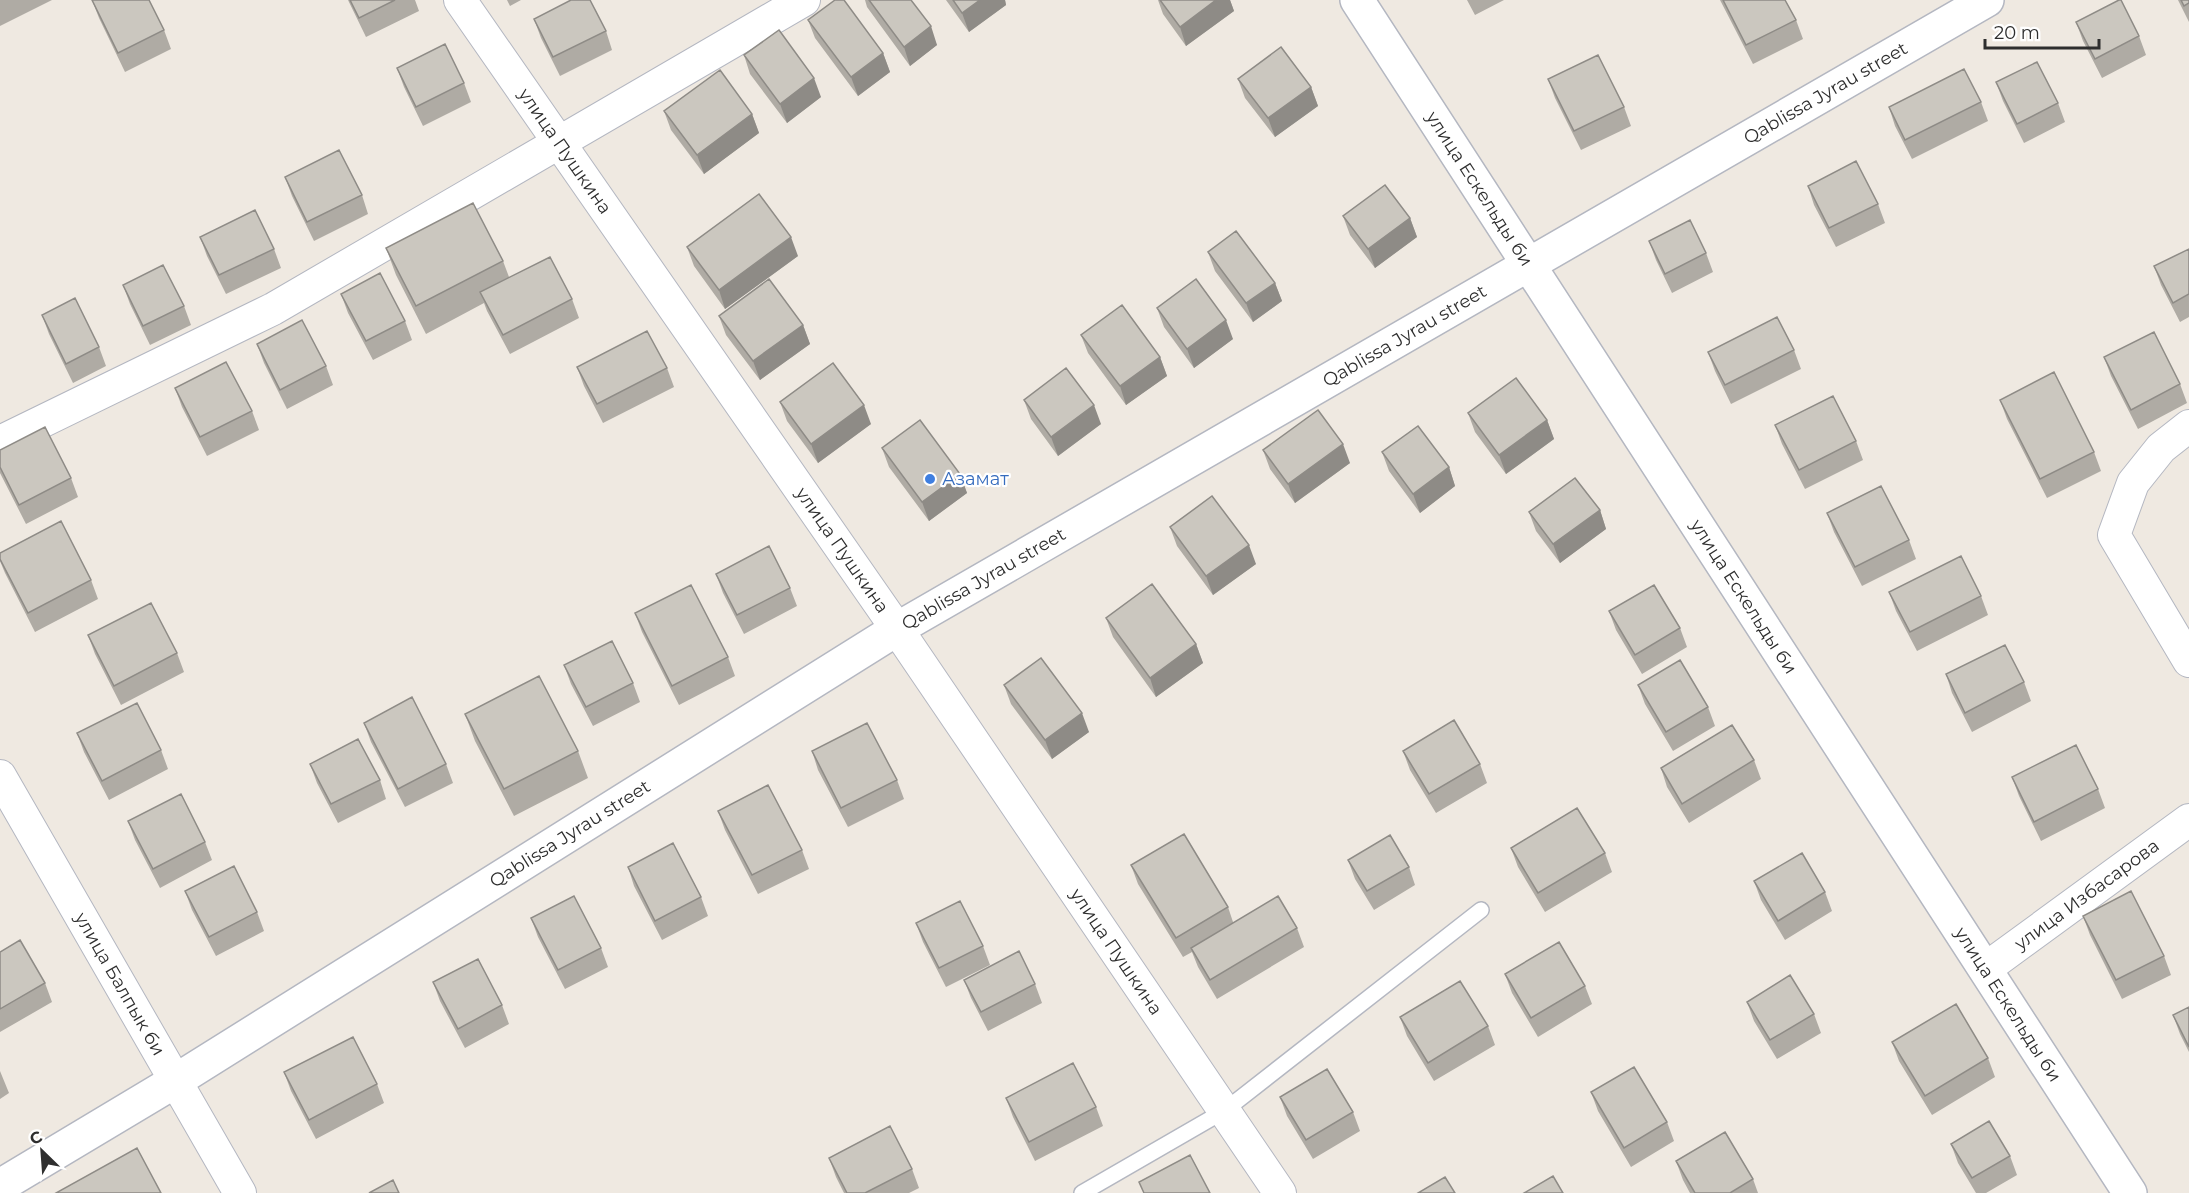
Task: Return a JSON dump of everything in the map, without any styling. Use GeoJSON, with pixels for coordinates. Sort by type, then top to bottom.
{"type":"FeatureCollection","features":[{"type":"Feature","properties":{"kind":"street","name":"улица Пушкина"},"geometry":{"type":"LineString","coordinates":[[459,0],[897,629],[1280,1193]]}},
{"type":"Feature","properties":{"kind":"street"},"geometry":{"type":"LineString","coordinates":[[0,442],[273,309],[804,0]]}},
{"type":"Feature","properties":{"kind":"street","name":"улица Ескельды би"},"geometry":{"type":"LineString","coordinates":[[1357,0],[2130,1193]]}},
{"type":"Feature","properties":{"kind":"street","name":"Qablissa Jyrau street"},"geometry":{"type":"LineString","coordinates":[[0,1186],[177,1080],[897,629],[1987,0]]}},
{"type":"Feature","properties":{"kind":"street"},"geometry":{"type":"LineString","coordinates":[[2189,426],[2161,448],[2133,483],[2114,535],[2189,661]]}},
{"type":"Feature","properties":{"kind":"street","name":"улица Балпык би"},"geometry":{"type":"LineString","coordinates":[[0,776],[240,1193]]}},
{"type":"Feature","properties":{"kind":"street","name":"улица Избасарова"},"geometry":{"type":"LineString","coordinates":[[1985,969],[2189,820]]}},
{"type":"Feature","properties":{"kind":"lane"},"geometry":{"type":"LineString","coordinates":[[1082,1193],[1224,1111],[1481,910]]}},
{"type":"Feature","properties":{"kind":"building"},"geometry":{"type":"Polygon","coordinates":[[[92,0],[149,0],[164,30],[118,53],[92,0]]]}},
{"type":"Feature","properties":{"kind":"building"},"geometry":{"type":"Polygon","coordinates":[[[350,0],[395,0],[359,18],[350,0]]]}},
{"type":"Feature","properties":{"kind":"building"},"geometry":{"type":"Polygon","coordinates":[[[571,0],[590,0],[606,31],[553,57],[534,19],[571,0]]]}},
{"type":"Feature","properties":{"kind":"building"},"geometry":{"type":"Polygon","coordinates":[[[835,0],[844,0],[883,53],[851,77],[808,20],[835,0]]]}},
{"type":"Feature","properties":{"kind":"building"},"geometry":{"type":"Polygon","coordinates":[[[869,0],[911,0],[931,26],[904,47],[869,0]]]}},
{"type":"Feature","properties":{"kind":"building"},"geometry":{"type":"Polygon","coordinates":[[[953,0],[980,0],[962,13],[953,0]]]}},
{"type":"Feature","properties":{"kind":"building"},"geometry":{"type":"Polygon","coordinates":[[[1160,0],[1216,0],[1180,27],[1160,0]]]}},
{"type":"Feature","properties":{"kind":"building"},"geometry":{"type":"Polygon","coordinates":[[[1723,0],[1785,0],[1796,20],[1746,45],[1723,0]]]}},
{"type":"Feature","properties":{"kind":"building"},"geometry":{"type":"Polygon","coordinates":[[[2119,0],[2139,36],[2095,59],[2076,22],[2119,0]]]}},
{"type":"Feature","properties":{"kind":"building"},"geometry":{"type":"Polygon","coordinates":[[[2181,0],[2189,0],[2189,3],[2184,6],[2181,0]]]}},
{"type":"Feature","properties":{"kind":"building"},"geometry":{"type":"Polygon","coordinates":[[[779,30],[814,78],[780,104],[744,55],[779,30]]]}},
{"type":"Feature","properties":{"kind":"building"},"geometry":{"type":"Polygon","coordinates":[[[445,44],[464,83],[416,107],[397,68],[445,44]]]}},
{"type":"Feature","properties":{"kind":"building"},"geometry":{"type":"Polygon","coordinates":[[[1281,47],[1311,87],[1268,118],[1238,79],[1281,47]]]}},
{"type":"Feature","properties":{"kind":"building"},"geometry":{"type":"Polygon","coordinates":[[[1598,55],[1624,107],[1574,131],[1548,79],[1598,55]]]}},
{"type":"Feature","properties":{"kind":"building"},"geometry":{"type":"Polygon","coordinates":[[[2037,62],[2058,103],[2017,124],[1996,82],[2037,62]]]}},
{"type":"Feature","properties":{"kind":"building"},"geometry":{"type":"Polygon","coordinates":[[[1964,69],[1981,102],[1905,140],[1889,107],[1964,69]]]}},
{"type":"Feature","properties":{"kind":"building"},"geometry":{"type":"Polygon","coordinates":[[[720,70],[752,114],[697,155],[664,111],[720,70]]]}},
{"type":"Feature","properties":{"kind":"building"},"geometry":{"type":"Polygon","coordinates":[[[339,150],[362,195],[307,222],[285,177],[339,150]]]}},
{"type":"Feature","properties":{"kind":"building"},"geometry":{"type":"Polygon","coordinates":[[[1856,161],[1878,204],[1829,228],[1808,186],[1856,161]]]}},
{"type":"Feature","properties":{"kind":"building"},"geometry":{"type":"Polygon","coordinates":[[[1385,185],[1410,218],[1368,249],[1343,216],[1385,185]]]}},
{"type":"Feature","properties":{"kind":"building"},"geometry":{"type":"Polygon","coordinates":[[[759,194],[791,237],[719,290],[687,247],[759,194]]]}},
{"type":"Feature","properties":{"kind":"building"},"geometry":{"type":"Polygon","coordinates":[[[473,203],[503,261],[416,306],[386,248],[473,203]]]}},
{"type":"Feature","properties":{"kind":"building"},"geometry":{"type":"Polygon","coordinates":[[[255,210],[274,249],[219,275],[200,237],[255,210]]]}},
{"type":"Feature","properties":{"kind":"building"},"geometry":{"type":"Polygon","coordinates":[[[1690,220],[1706,253],[1665,274],[1649,241],[1690,220]]]}},
{"type":"Feature","properties":{"kind":"building"},"geometry":{"type":"Polygon","coordinates":[[[1236,231],[1275,283],[1246,303],[1208,252],[1236,231]]]}},
{"type":"Feature","properties":{"kind":"building"},"geometry":{"type":"Polygon","coordinates":[[[2189,249],[2189,294],[2173,303],[2154,266],[2189,249]]]}},
{"type":"Feature","properties":{"kind":"building"},"geometry":{"type":"Polygon","coordinates":[[[550,257],[572,299],[503,335],[480,292],[550,257]]]}},
{"type":"Feature","properties":{"kind":"building"},"geometry":{"type":"Polygon","coordinates":[[[163,265],[184,306],[143,326],[123,285],[163,265]]]}},
{"type":"Feature","properties":{"kind":"building"},"geometry":{"type":"Polygon","coordinates":[[[380,273],[405,321],[366,341],[341,294],[380,273]]]}},
{"type":"Feature","properties":{"kind":"building"},"geometry":{"type":"Polygon","coordinates":[[[769,279],[803,325],[753,361],[719,316],[769,279]]]}},
{"type":"Feature","properties":{"kind":"building"},"geometry":{"type":"Polygon","coordinates":[[[1196,279],[1226,320],[1187,349],[1157,308],[1196,279]]]}},
{"type":"Feature","properties":{"kind":"building"},"geometry":{"type":"Polygon","coordinates":[[[75,298],[99,347],[66,364],[42,315],[75,298]]]}},
{"type":"Feature","properties":{"kind":"building"},"geometry":{"type":"Polygon","coordinates":[[[1122,305],[1160,357],[1120,386],[1081,335],[1122,305]]]}},
{"type":"Feature","properties":{"kind":"building"},"geometry":{"type":"Polygon","coordinates":[[[1777,317],[1794,350],[1725,385],[1708,352],[1777,317]]]}},
{"type":"Feature","properties":{"kind":"building"},"geometry":{"type":"Polygon","coordinates":[[[302,320],[326,366],[280,390],[257,344],[302,320]]]}},
{"type":"Feature","properties":{"kind":"building"},"geometry":{"type":"Polygon","coordinates":[[[647,331],[667,368],[597,404],[577,367],[647,331]]]}},
{"type":"Feature","properties":{"kind":"building"},"geometry":{"type":"Polygon","coordinates":[[[2154,332],[2180,384],[2131,410],[2104,357],[2154,332]]]}},
{"type":"Feature","properties":{"kind":"building"},"geometry":{"type":"Polygon","coordinates":[[[226,362],[252,411],[200,437],[175,388],[226,362]]]}},
{"type":"Feature","properties":{"kind":"building"},"geometry":{"type":"Polygon","coordinates":[[[833,363],[864,405],[811,444],[780,402],[833,363]]]}},
{"type":"Feature","properties":{"kind":"building"},"geometry":{"type":"Polygon","coordinates":[[[1066,368],[1094,405],[1051,437],[1024,400],[1066,368]]]}},
{"type":"Feature","properties":{"kind":"building"},"geometry":{"type":"Polygon","coordinates":[[[2054,372],[2094,452],[2040,479],[2000,400],[2054,372]]]}},
{"type":"Feature","properties":{"kind":"building"},"geometry":{"type":"Polygon","coordinates":[[[1516,378],[1547,420],[1499,455],[1468,413],[1516,378]]]}},
{"type":"Feature","properties":{"kind":"building"},"geometry":{"type":"Polygon","coordinates":[[[1833,396],[1856,441],[1799,470],[1775,425],[1833,396]]]}},
{"type":"Feature","properties":{"kind":"building"},"geometry":{"type":"Polygon","coordinates":[[[1318,410],[1343,444],[1288,484],[1263,450],[1318,410]]]}},
{"type":"Feature","properties":{"kind":"building"},"geometry":{"type":"Polygon","coordinates":[[[920,420],[960,474],[922,502],[882,448],[920,420]]]}},
{"type":"Feature","properties":{"kind":"building"},"geometry":{"type":"Polygon","coordinates":[[[1418,426],[1449,467],[1413,494],[1382,452],[1418,426]]]}},
{"type":"Feature","properties":{"kind":"building"},"geometry":{"type":"Polygon","coordinates":[[[45,427],[71,478],[19,505],[0,467],[0,450],[45,427]]]}},
{"type":"Feature","properties":{"kind":"building"},"geometry":{"type":"Polygon","coordinates":[[[1575,478],[1600,510],[1553,544],[1529,512],[1575,478]]]}},
{"type":"Feature","properties":{"kind":"building"},"geometry":{"type":"Polygon","coordinates":[[[1881,486],[1909,540],[1855,567],[1827,513],[1881,486]]]}},
{"type":"Feature","properties":{"kind":"building"},"geometry":{"type":"Polygon","coordinates":[[[1212,496],[1249,545],[1206,576],[1170,527],[1212,496]]]}},
{"type":"Feature","properties":{"kind":"building"},"geometry":{"type":"Polygon","coordinates":[[[61,521],[91,580],[28,613],[0,559],[0,553],[61,521]]]}},
{"type":"Feature","properties":{"kind":"building"},"geometry":{"type":"Polygon","coordinates":[[[769,546],[790,588],[737,615],[716,574],[769,546]]]}},
{"type":"Feature","properties":{"kind":"building"},"geometry":{"type":"Polygon","coordinates":[[[1961,556],[1981,596],[1910,632],[1889,592],[1961,556]]]}},
{"type":"Feature","properties":{"kind":"building"},"geometry":{"type":"Polygon","coordinates":[[[1152,584],[1196,644],[1150,678],[1106,618],[1152,584]]]}},
{"type":"Feature","properties":{"kind":"building"},"geometry":{"type":"Polygon","coordinates":[[[691,585],[728,657],[672,686],[635,613],[691,585]]]}},
{"type":"Feature","properties":{"kind":"building"},"geometry":{"type":"Polygon","coordinates":[[[1654,585],[1680,628],[1635,655],[1609,611],[1654,585]]]}},
{"type":"Feature","properties":{"kind":"building"},"geometry":{"type":"Polygon","coordinates":[[[151,603],[177,653],[114,686],[88,635],[151,603]]]}},
{"type":"Feature","properties":{"kind":"building"},"geometry":{"type":"Polygon","coordinates":[[[612,641],[633,683],[586,707],[564,665],[612,641]]]}},
{"type":"Feature","properties":{"kind":"building"},"geometry":{"type":"Polygon","coordinates":[[[2005,645],[2024,682],[1965,713],[1946,674],[2005,645]]]}},
{"type":"Feature","properties":{"kind":"building"},"geometry":{"type":"Polygon","coordinates":[[[1041,658],[1082,713],[1045,740],[1004,685],[1041,658]]]}},
{"type":"Feature","properties":{"kind":"building"},"geometry":{"type":"Polygon","coordinates":[[[1680,660],[1708,707],[1666,732],[1638,685],[1680,660]]]}},
{"type":"Feature","properties":{"kind":"building"},"geometry":{"type":"Polygon","coordinates":[[[539,676],[578,751],[504,789],[465,714],[539,676]]]}},
{"type":"Feature","properties":{"kind":"building"},"geometry":{"type":"Polygon","coordinates":[[[412,697],[446,764],[398,789],[364,723],[412,697]]]}},
{"type":"Feature","properties":{"kind":"building"},"geometry":{"type":"Polygon","coordinates":[[[137,703],[161,750],[102,781],[77,733],[137,703]]]}},
{"type":"Feature","properties":{"kind":"building"},"geometry":{"type":"Polygon","coordinates":[[[1454,720],[1480,764],[1429,794],[1403,751],[1454,720]]]}},
{"type":"Feature","properties":{"kind":"building"},"geometry":{"type":"Polygon","coordinates":[[[867,723],[897,780],[841,808],[812,751],[867,723]]]}},
{"type":"Feature","properties":{"kind":"building"},"geometry":{"type":"Polygon","coordinates":[[[1732,725],[1754,760],[1682,804],[1661,768],[1732,725]]]}},
{"type":"Feature","properties":{"kind":"building"},"geometry":{"type":"Polygon","coordinates":[[[358,739],[380,780],[331,804],[310,764],[358,739]]]}},
{"type":"Feature","properties":{"kind":"building"},"geometry":{"type":"Polygon","coordinates":[[[2076,745],[2098,789],[2034,822],[2012,777],[2076,745]]]}},
{"type":"Feature","properties":{"kind":"building"},"geometry":{"type":"Polygon","coordinates":[[[768,785],[802,850],[752,875],[718,811],[768,785]]]}},
{"type":"Feature","properties":{"kind":"building"},"geometry":{"type":"Polygon","coordinates":[[[181,794],[205,842],[153,869],[128,821],[181,794]]]}},
{"type":"Feature","properties":{"kind":"building"},"geometry":{"type":"Polygon","coordinates":[[[1577,808],[1605,853],[1538,893],[1511,848],[1577,808]]]}},
{"type":"Feature","properties":{"kind":"building"},"geometry":{"type":"Polygon","coordinates":[[[1184,834],[1228,907],[1176,938],[1131,865],[1184,834]]]}},
{"type":"Feature","properties":{"kind":"building"},"geometry":{"type":"Polygon","coordinates":[[[1390,835],[1409,867],[1367,891],[1348,860],[1390,835]]]}},
{"type":"Feature","properties":{"kind":"building"},"geometry":{"type":"Polygon","coordinates":[[[673,843],[701,897],[655,921],[628,867],[673,843]]]}},
{"type":"Feature","properties":{"kind":"building"},"geometry":{"type":"Polygon","coordinates":[[[1802,853],[1825,892],[1778,921],[1754,881],[1802,853]]]}},
{"type":"Feature","properties":{"kind":"building"},"geometry":{"type":"Polygon","coordinates":[[[234,866],[257,912],[209,937],[185,891],[234,866]]]}},
{"type":"Feature","properties":{"kind":"building"},"geometry":{"type":"Polygon","coordinates":[[[2131,891],[2164,956],[2116,980],[2083,916],[2131,891]]]}},
{"type":"Feature","properties":{"kind":"building"},"geometry":{"type":"Polygon","coordinates":[[[574,896],[601,948],[558,970],[531,918],[574,896]]]}},
{"type":"Feature","properties":{"kind":"building"},"geometry":{"type":"Polygon","coordinates":[[[1278,896],[1297,928],[1210,980],[1191,948],[1278,896]]]}},
{"type":"Feature","properties":{"kind":"building"},"geometry":{"type":"Polygon","coordinates":[[[960,901],[983,946],[939,968],[916,923],[960,901]]]}},
{"type":"Feature","properties":{"kind":"building"},"geometry":{"type":"Polygon","coordinates":[[[20,940],[45,983],[0,1009],[0,952],[20,940]]]}},
{"type":"Feature","properties":{"kind":"building"},"geometry":{"type":"Polygon","coordinates":[[[1559,942],[1585,986],[1531,1018],[1505,974],[1559,942]]]}},
{"type":"Feature","properties":{"kind":"building"},"geometry":{"type":"Polygon","coordinates":[[[1019,951],[1035,984],[981,1012],[964,980],[1019,951]]]}},
{"type":"Feature","properties":{"kind":"building"},"geometry":{"type":"Polygon","coordinates":[[[478,959],[502,1005],[458,1029],[433,982],[478,959]]]}},
{"type":"Feature","properties":{"kind":"building"},"geometry":{"type":"Polygon","coordinates":[[[1790,975],[1814,1014],[1770,1040],[1747,1002],[1790,975]]]}},
{"type":"Feature","properties":{"kind":"building"},"geometry":{"type":"Polygon","coordinates":[[[1460,981],[1488,1026],[1428,1063],[1400,1017],[1460,981]]]}},
{"type":"Feature","properties":{"kind":"building"},"geometry":{"type":"Polygon","coordinates":[[[1956,1004],[1988,1058],[1925,1096],[1892,1042],[1956,1004]]]}},
{"type":"Feature","properties":{"kind":"building"},"geometry":{"type":"Polygon","coordinates":[[[2189,1007],[2189,1047],[2173,1015],[2189,1007]]]}},
{"type":"Feature","properties":{"kind":"building"},"geometry":{"type":"Polygon","coordinates":[[[353,1037],[377,1084],[309,1120],[284,1072],[353,1037]]]}},
{"type":"Feature","properties":{"kind":"building"},"geometry":{"type":"Polygon","coordinates":[[[1073,1063],[1096,1107],[1029,1142],[1006,1098],[1073,1063]]]}},
{"type":"Feature","properties":{"kind":"building"},"geometry":{"type":"Polygon","coordinates":[[[1634,1067],[1667,1122],[1624,1148],[1591,1092],[1634,1067]]]}},
{"type":"Feature","properties":{"kind":"building"},"geometry":{"type":"Polygon","coordinates":[[[1327,1069],[1353,1112],[1306,1140],[1280,1097],[1327,1069]]]}},
{"type":"Feature","properties":{"kind":"building"},"geometry":{"type":"Polygon","coordinates":[[[1989,1121],[2010,1156],[1972,1178],[1951,1144],[1989,1121]]]}},
{"type":"Feature","properties":{"kind":"building"},"geometry":{"type":"Polygon","coordinates":[[[890,1126],[912,1169],[865,1193],[847,1193],[829,1158],[890,1126]]]}},
{"type":"Feature","properties":{"kind":"building"},"geometry":{"type":"Polygon","coordinates":[[[1725,1132],[1753,1179],[1730,1193],[1695,1193],[1676,1161],[1725,1132]]]}},
{"type":"Feature","properties":{"kind":"building"},"geometry":{"type":"Polygon","coordinates":[[[137,1148],[161,1193],[56,1193],[137,1148]]]}},
{"type":"Feature","properties":{"kind":"building"},"geometry":{"type":"Polygon","coordinates":[[[1190,1155],[1210,1193],[1144,1193],[1139,1182],[1190,1155]]]}},
{"type":"Feature","properties":{"kind":"building"},"geometry":{"type":"Polygon","coordinates":[[[1553,1176],[1563,1193],[1524,1193],[1553,1176]]]}},
{"type":"Feature","properties":{"kind":"building"},"geometry":{"type":"Polygon","coordinates":[[[1445,1177],[1455,1193],[1418,1193],[1445,1177]]]}},
{"type":"Feature","properties":{"kind":"building"},"geometry":{"type":"Polygon","coordinates":[[[393,1180],[399,1193],[369,1193],[393,1180]]]}},
{"type":"Feature","properties":{"kind":"place","name":"Азамат"},"geometry":{"type":"Point","coordinates":[930,479]}}]}
